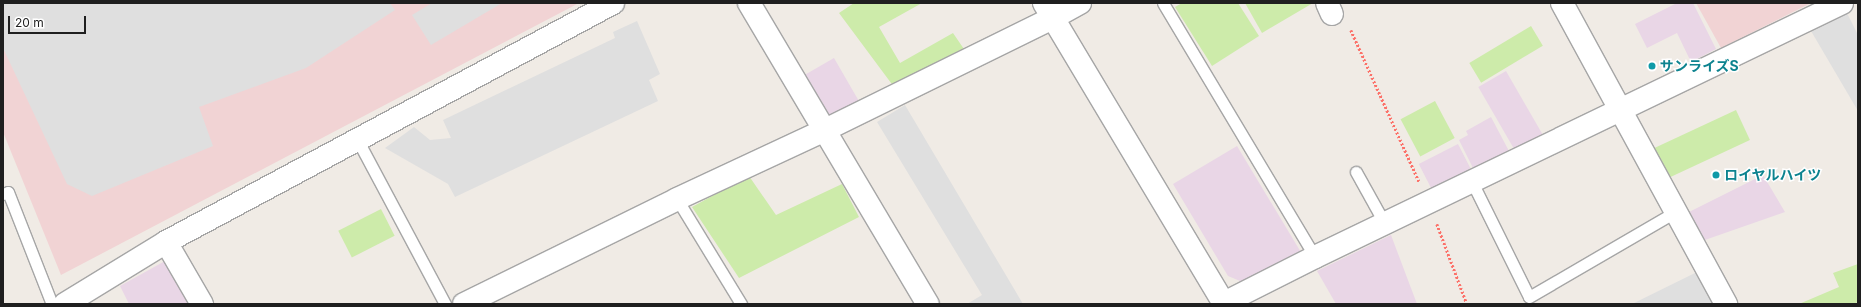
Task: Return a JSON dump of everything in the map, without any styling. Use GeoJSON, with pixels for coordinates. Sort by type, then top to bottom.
{"type":"FeatureCollection","features":[{"type":"Feature","properties":{"kind":"street"},"geometry":{"type":"LineString","coordinates":[[65,304],[166,242],[613,3]]}},
{"type":"Feature","properties":{"kind":"street"},"geometry":{"type":"LineString","coordinates":[[749,3],[928,304]]}},
{"type":"Feature","properties":{"kind":"street"},"geometry":{"type":"LineString","coordinates":[[464,304],[677,199],[825,130],[1049,11],[1080,3]]}},
{"type":"Feature","properties":{"kind":"street"},"geometry":{"type":"LineString","coordinates":[[1562,3],[1726,304]]}},
{"type":"Feature","properties":{"kind":"street"},"geometry":{"type":"LineString","coordinates":[[1049,11],[1223,304],[1315,257],[1842,3]]}},
{"type":"Feature","properties":{"kind":"street"},"geometry":{"type":"LineString","coordinates":[[166,242],[202,304]]}},
{"type":"Feature","properties":{"kind":"lane"},"geometry":{"type":"LineString","coordinates":[[1163,3],[1315,257]]}},
{"type":"Feature","properties":{"kind":"lane"},"geometry":{"type":"LineString","coordinates":[[357,139],[445,304]]}},
{"type":"Feature","properties":{"kind":"lane"},"geometry":{"type":"LineString","coordinates":[[1356,172],[1385,224]]}},
{"type":"Feature","properties":{"kind":"lane"},"geometry":{"type":"LineString","coordinates":[[1472,182],[1528,297],[1675,212]]}},
{"type":"Feature","properties":{"kind":"lane"},"geometry":{"type":"LineString","coordinates":[[3,194],[8,192],[52,304]]}},
{"type":"Feature","properties":{"kind":"lane"},"geometry":{"type":"LineString","coordinates":[[677,199],[741,304]]}},
{"type":"Feature","properties":{"kind":"path"},"geometry":{"type":"LineString","coordinates":[[1330,8],[1341,12],[1345,19],[1429,202],[1467,304]]}},
{"type":"Feature","properties":{"kind":"shaded area"},"geometry":{"type":"Polygon","coordinates":[[[3,3],[579,3],[61,275],[3,132],[3,3]]]}},
{"type":"Feature","properties":{"kind":"shaded area"},"geometry":{"type":"Polygon","coordinates":[[[3,3],[390,3],[395,10],[306,68],[199,107],[213,146],[92,196],[67,184],[3,48],[3,3]]]}},
{"type":"Feature","properties":{"kind":"shaded area"},"geometry":{"type":"Polygon","coordinates":[[[432,3],[502,3],[431,45],[412,15],[432,3]]]}},
{"type":"Feature","properties":{"kind":"shaded area"},"geometry":{"type":"Polygon","coordinates":[[[1677,3],[1693,3],[1716,49],[1691,62],[1677,33],[1647,48],[1635,24],[1677,3]]]}},
{"type":"Feature","properties":{"kind":"shaded area"},"geometry":{"type":"Polygon","coordinates":[[[1696,3],[1811,3],[1721,48],[1696,3]]]}},
{"type":"Feature","properties":{"kind":"shaded area"},"geometry":{"type":"Polygon","coordinates":[[[1847,13],[1858,35],[1858,111],[1811,31],[1847,13]]]}},
{"type":"Feature","properties":{"kind":"shaded area"},"geometry":{"type":"Polygon","coordinates":[[[637,21],[660,74],[649,80],[658,101],[455,197],[448,184],[385,148],[414,127],[430,140],[451,138],[443,120],[615,38],[613,32],[637,21]]]}},
{"type":"Feature","properties":{"kind":"shaded area"},"geometry":{"type":"Polygon","coordinates":[[[834,58],[859,101],[830,118],[805,74],[834,58]]]}},
{"type":"Feature","properties":{"kind":"shaded area"},"geometry":{"type":"Polygon","coordinates":[[[1506,71],[1542,134],[1515,150],[1478,87],[1506,71]]]}},
{"type":"Feature","properties":{"kind":"shaded area"},"geometry":{"type":"Polygon","coordinates":[[[905,105],[1023,304],[967,304],[982,295],[877,122],[905,105]]]}},
{"type":"Feature","properties":{"kind":"shaded area"},"geometry":{"type":"Polygon","coordinates":[[[1491,117],[1510,153],[1475,172],[1459,140],[1468,135],[1466,131],[1491,117]]]}},
{"type":"Feature","properties":{"kind":"shaded area"},"geometry":{"type":"Polygon","coordinates":[[[1458,144],[1471,170],[1432,190],[1419,164],[1458,144]]]}},
{"type":"Feature","properties":{"kind":"shaded area"},"geometry":{"type":"Polygon","coordinates":[[[1237,146],[1302,254],[1245,283],[1228,276],[1173,184],[1237,146]]]}},
{"type":"Feature","properties":{"kind":"shaded area"},"geometry":{"type":"Polygon","coordinates":[[[1763,175],[1785,212],[1702,241],[1687,213],[1763,175]]]}},
{"type":"Feature","properties":{"kind":"shaded area"},"geometry":{"type":"Polygon","coordinates":[[[1391,235],[1417,304],[1336,304],[1317,271],[1391,235]]]}},
{"type":"Feature","properties":{"kind":"shaded area"},"geometry":{"type":"Polygon","coordinates":[[[165,261],[192,304],[129,304],[120,286],[165,261]]]}},
{"type":"Feature","properties":{"kind":"shaded area"},"geometry":{"type":"Polygon","coordinates":[[[1699,271],[1717,304],[1632,304],[1699,271]]]}},
{"type":"Feature","properties":{"kind":"green space"},"geometry":{"type":"Polygon","coordinates":[[[854,3],[922,3],[879,27],[900,63],[953,33],[966,52],[894,87],[839,13],[854,3]]]}},
{"type":"Feature","properties":{"kind":"green space"},"geometry":{"type":"Polygon","coordinates":[[[1182,3],[1238,3],[1259,36],[1212,66],[1175,7],[1182,3]]]}},
{"type":"Feature","properties":{"kind":"green space"},"geometry":{"type":"Polygon","coordinates":[[[1245,3],[1313,3],[1262,33],[1245,3]]]}},
{"type":"Feature","properties":{"kind":"green space"},"geometry":{"type":"Polygon","coordinates":[[[1531,26],[1543,46],[1481,83],[1469,63],[1531,26]]]}},
{"type":"Feature","properties":{"kind":"green space"},"geometry":{"type":"Polygon","coordinates":[[[1435,101],[1455,138],[1420,156],[1401,119],[1435,101]]]}},
{"type":"Feature","properties":{"kind":"green space"},"geometry":{"type":"Polygon","coordinates":[[[1736,110],[1750,140],[1668,178],[1654,148],[1736,110]]]}},
{"type":"Feature","properties":{"kind":"green space"},"geometry":{"type":"Polygon","coordinates":[[[749,176],[776,215],[842,184],[859,217],[739,278],[692,207],[749,176]]]}},
{"type":"Feature","properties":{"kind":"green space"},"geometry":{"type":"Polygon","coordinates":[[[381,209],[395,236],[352,258],[338,231],[381,209]]]}},
{"type":"Feature","properties":{"kind":"green space"},"geometry":{"type":"Polygon","coordinates":[[[1858,264],[1858,302],[1854,304],[1799,304],[1839,287],[1833,273],[1858,264]]]}},
{"type":"Feature","properties":{"kind":"place","name":"サンライズS"},"geometry":{"type":"Point","coordinates":[1652,66]}},
{"type":"Feature","properties":{"kind":"place","name":"ロイヤルハイツ"},"geometry":{"type":"Point","coordinates":[1716,175]}}]}
